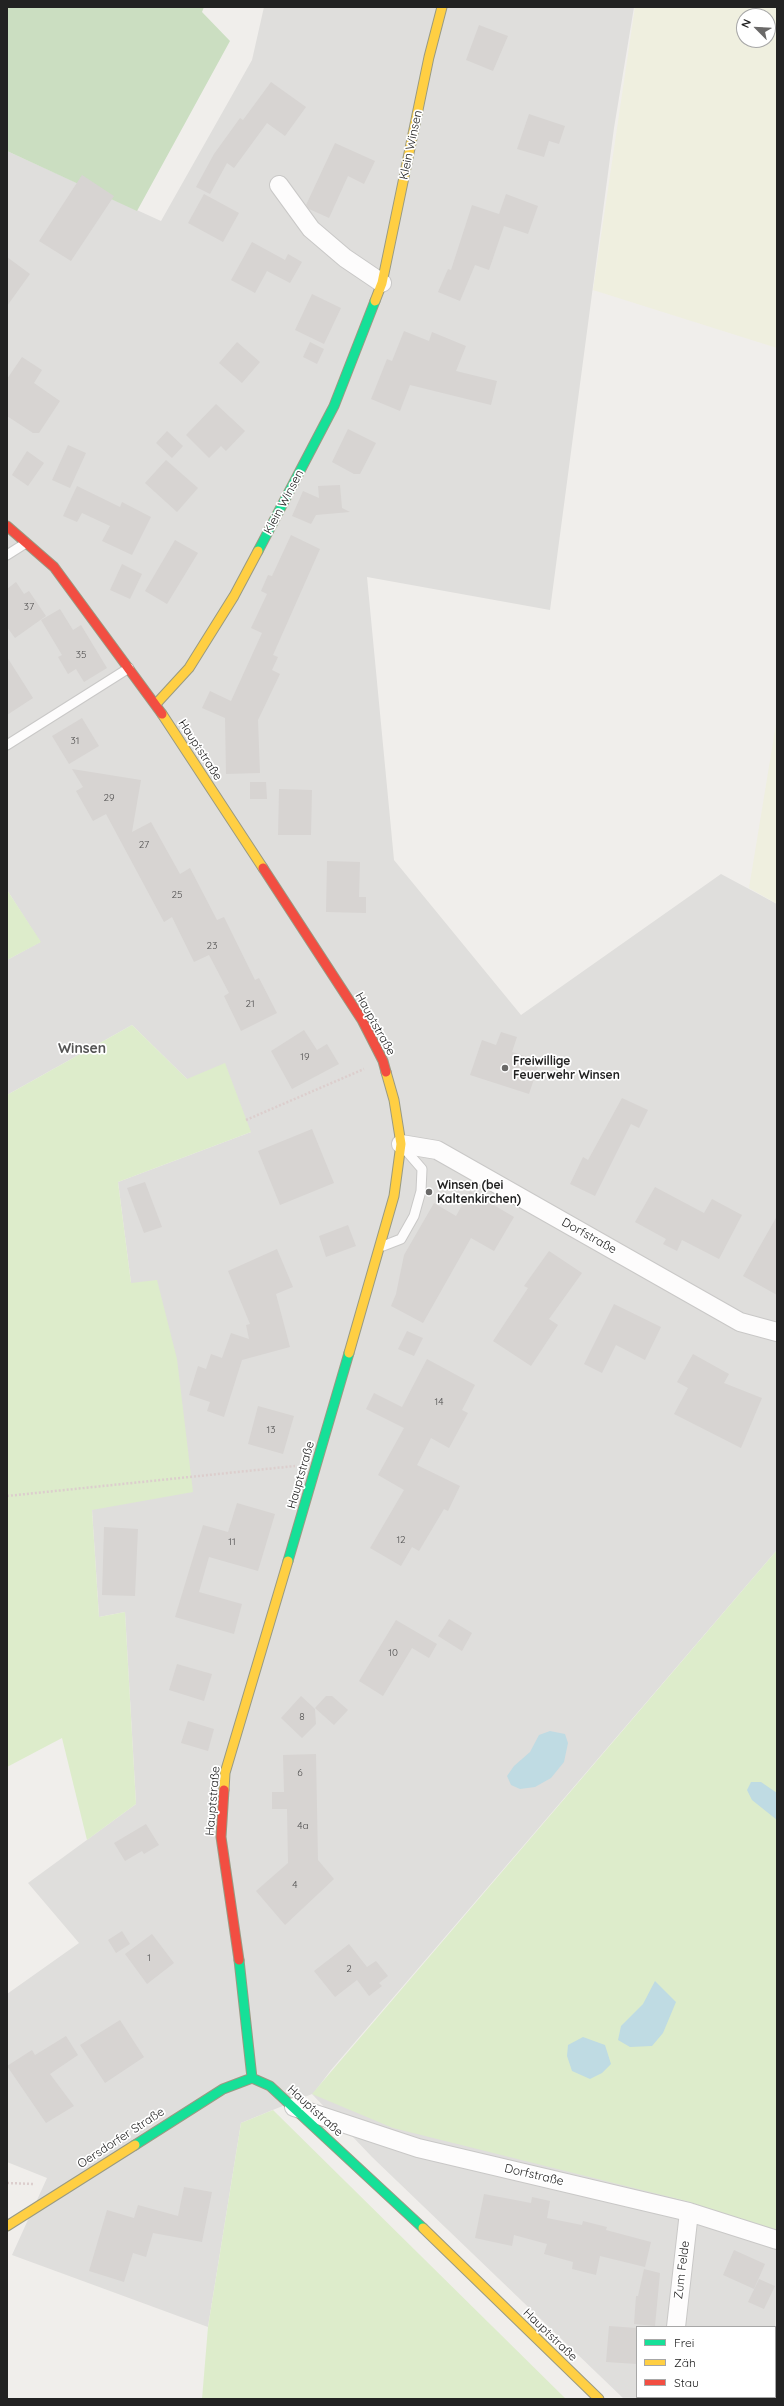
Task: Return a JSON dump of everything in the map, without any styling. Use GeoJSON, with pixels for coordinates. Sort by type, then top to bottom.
{"type":"FeatureCollection","features":[{"type":"Feature","properties":{"kind":"street","name":"Klein Winsen"},"geometry":{"type":"LineString","coordinates":[[156,704],[189,668],[234,596],[334,406],[382,283],[429,57],[442,7]]}},
{"type":"Feature","properties":{"kind":"street"},"geometry":{"type":"LineString","coordinates":[[279,185],[311,229],[344,258],[382,283]]}},
{"type":"Feature","properties":{"kind":"street","name":"Hauptstraße"},"geometry":{"type":"LineString","coordinates":[[7,526],[54,567],[156,704],[362,1020],[383,1061],[394,1100],[401,1144],[394,1196],[381,1246],[225,1773],[221,1837],[238,1954],[252,2078],[270,2086],[292,2106],[434,2238],[598,2399]]}},
{"type":"Feature","properties":{"kind":"street","name":"Dorfstraße"},"geometry":{"type":"LineString","coordinates":[[401,1144],[437,1150],[740,1322],[777,1332]]}},
{"type":"Feature","properties":{"kind":"street","name":"Oersdorfer Straße"},"geometry":{"type":"LineString","coordinates":[[7,2226],[223,2089],[252,2078]]}},
{"type":"Feature","properties":{"kind":"street","name":"Dorfstraße"},"geometry":{"type":"LineString","coordinates":[[292,2106],[418,2148],[689,2212],[777,2240]]}},
{"type":"Feature","properties":{"kind":"street","name":"Zum Felde"},"geometry":{"type":"LineString","coordinates":[[676,2326],[689,2212]]}},
{"type":"Feature","properties":{"kind":"lane"},"geometry":{"type":"LineString","coordinates":[[7,556],[26,543]]}},
{"type":"Feature","properties":{"kind":"lane"},"geometry":{"type":"LineString","coordinates":[[7,745],[129,668]]}},
{"type":"Feature","properties":{"kind":"lane"},"geometry":{"type":"LineString","coordinates":[[381,1246],[401,1239],[414,1216],[421,1191],[422,1169],[401,1144]]}},
{"type":"Feature","properties":{"kind":"path"},"geometry":{"type":"LineString","coordinates":[[246,1120],[383,1061]]}},
{"type":"Feature","properties":{"kind":"path"},"geometry":{"type":"LineString","coordinates":[[7,1496],[317,1464]]}},
{"type":"Feature","properties":{"kind":"shaded area"},"geometry":{"type":"Polygon","coordinates":[[[264,7],[634,7],[614,128],[550,610],[367,577],[394,860],[521,1015],[721,874],[777,904],[777,1550],[331,2070],[313,2094],[686,2201],[777,2231],[777,2399],[624,2399],[372,2157],[312,2094],[241,2123],[208,2327],[12,2255],[47,2178],[7,2162],[7,1994],[79,1943],[28,1883],[136,1804],[125,1612],[99,1617],[92,1510],[131,1283],[118,1182],[251,1132],[187,1079],[132,1025],[7,1095],[7,960],[40,942],[7,890],[7,151],[161,221],[252,60],[264,7]]]}},
{"type":"Feature","properties":{"kind":"green space"},"geometry":{"type":"Polygon","coordinates":[[[7,7],[204,7],[202,12],[230,41],[137,211],[7,151],[7,7]]]}},
{"type":"Feature","properties":{"kind":"green space"},"geometry":{"type":"Polygon","coordinates":[[[635,7],[777,7],[777,348],[593,290],[635,7]]]}},
{"type":"Feature","properties":{"kind":"green space"},"geometry":{"type":"Polygon","coordinates":[[[777,718],[777,904],[749,888],[777,718]]]}},
{"type":"Feature","properties":{"kind":"green space"},"geometry":{"type":"Polygon","coordinates":[[[7,890],[41,942],[7,960],[7,890]]]}},
{"type":"Feature","properties":{"kind":"green space"},"geometry":{"type":"Polygon","coordinates":[[[132,1025],[187,1079],[225,1063],[251,1132],[118,1182],[131,1283],[157,1280],[177,1359],[193,1492],[92,1510],[99,1617],[125,1612],[136,1804],[87,1840],[62,1738],[7,1767],[7,1095],[132,1025]]]}},
{"type":"Feature","properties":{"kind":"green space"},"geometry":{"type":"Polygon","coordinates":[[[777,1550],[777,2231],[686,2201],[393,2128],[312,2094],[777,1550]]]}},
{"type":"Feature","properties":{"kind":"green space"},"geometry":{"type":"Polygon","coordinates":[[[273,2110],[566,2399],[202,2399],[208,2327],[241,2123],[273,2110]]]}},
{"type":"Feature","properties":{"kind":"water"},"geometry":{"type":"Polygon","coordinates":[[[550,1731],[565,1734],[568,1743],[564,1762],[551,1778],[535,1787],[520,1789],[511,1785],[507,1776],[514,1766],[530,1752],[539,1735],[550,1731]]]}},
{"type":"Feature","properties":{"kind":"water"},"geometry":{"type":"Polygon","coordinates":[[[751,1782],[761,1782],[777,1793],[777,1820],[752,1800],[747,1790],[751,1782]]]}},
{"type":"Feature","properties":{"kind":"water"},"geometry":{"type":"Polygon","coordinates":[[[655,1981],[676,2002],[663,2033],[652,2046],[630,2047],[618,2040],[621,2026],[643,2004],[655,1981]]]}},
{"type":"Feature","properties":{"kind":"water"},"geometry":{"type":"Polygon","coordinates":[[[583,2037],[605,2045],[611,2064],[602,2073],[590,2079],[572,2071],[567,2056],[568,2045],[583,2037]]]}},
{"type":"Feature","properties":{"kind":"building"},"geometry":{"type":"Polygon","coordinates":[[[479,25],[508,36],[493,71],[466,60],[479,25]]]}},
{"type":"Feature","properties":{"kind":"building"},"geometry":{"type":"Polygon","coordinates":[[[271,82],[306,107],[285,136],[267,123],[234,168],[227,163],[210,194],[196,187],[214,154],[240,118],[243,120],[271,82]]]}},
{"type":"Feature","properties":{"kind":"building"},"geometry":{"type":"Polygon","coordinates":[[[529,114],[565,126],[559,144],[549,141],[544,157],[517,149],[529,114]]]}},
{"type":"Feature","properties":{"kind":"building"},"geometry":{"type":"Polygon","coordinates":[[[335,143],[375,161],[364,184],[348,176],[329,218],[309,209],[306,205],[335,143]]]}},
{"type":"Feature","properties":{"kind":"building"},"geometry":{"type":"Polygon","coordinates":[[[82,175],[114,196],[71,261],[39,241],[82,175]]]}},
{"type":"Feature","properties":{"kind":"building"},"geometry":{"type":"Polygon","coordinates":[[[204,194],[239,213],[223,242],[188,223],[204,194]]]}},
{"type":"Feature","properties":{"kind":"building"},"geometry":{"type":"Polygon","coordinates":[[[506,194],[538,206],[528,234],[504,226],[489,270],[475,265],[460,301],[438,292],[448,269],[451,270],[472,205],[499,214],[506,194]]]}},
{"type":"Feature","properties":{"kind":"building"},"geometry":{"type":"Polygon","coordinates":[[[252,242],[285,260],[288,254],[302,262],[290,283],[267,271],[255,293],[231,280],[252,242]]]}},
{"type":"Feature","properties":{"kind":"building"},"geometry":{"type":"Polygon","coordinates":[[[7,257],[30,274],[7,306],[7,257]]]}},
{"type":"Feature","properties":{"kind":"building"},"geometry":{"type":"Polygon","coordinates":[[[312,294],[341,308],[324,344],[295,330],[312,294]]]}},
{"type":"Feature","properties":{"kind":"building"},"geometry":{"type":"Polygon","coordinates":[[[404,331],[429,341],[432,332],[466,346],[456,371],[497,381],[491,405],[410,385],[400,411],[371,399],[387,359],[392,361],[404,331]]]}},
{"type":"Feature","properties":{"kind":"building"},"geometry":{"type":"Polygon","coordinates":[[[237,342],[260,362],[242,383],[219,363],[237,342]]]}},
{"type":"Feature","properties":{"kind":"building"},"geometry":{"type":"Polygon","coordinates":[[[310,342],[324,349],[317,364],[303,357],[310,342]]]}},
{"type":"Feature","properties":{"kind":"building"},"geometry":{"type":"Polygon","coordinates":[[[22,357],[42,370],[34,383],[60,401],[39,433],[33,433],[7,416],[7,379],[22,357]]]}},
{"type":"Feature","properties":{"kind":"building"},"geometry":{"type":"Polygon","coordinates":[[[216,404],[245,431],[226,451],[221,446],[209,458],[186,435],[216,404]]]}},
{"type":"Feature","properties":{"kind":"building"},"geometry":{"type":"Polygon","coordinates":[[[348,429],[376,443],[360,474],[354,474],[332,462],[348,429]]]}},
{"type":"Feature","properties":{"kind":"building"},"geometry":{"type":"Polygon","coordinates":[[[167,431],[183,446],[172,458],[156,443],[167,431]]]}},
{"type":"Feature","properties":{"kind":"building"},"geometry":{"type":"Polygon","coordinates":[[[68,445],[86,453],[70,488],[52,480],[68,445]]]}},
{"type":"Feature","properties":{"kind":"building"},"geometry":{"type":"Polygon","coordinates":[[[27,451],[44,463],[28,486],[12,475],[27,451]]]}},
{"type":"Feature","properties":{"kind":"building"},"geometry":{"type":"Polygon","coordinates":[[[166,460],[198,488],[177,512],[145,483],[166,460]]]}},
{"type":"Feature","properties":{"kind":"building"},"geometry":{"type":"Polygon","coordinates":[[[340,485],[342,508],[350,512],[316,515],[311,524],[292,516],[303,491],[319,498],[318,486],[340,485]]]}},
{"type":"Feature","properties":{"kind":"building"},"geometry":{"type":"Polygon","coordinates":[[[77,486],[120,507],[122,502],[151,517],[132,555],[102,541],[110,526],[82,513],[77,522],[63,516],[77,486]]]}},
{"type":"Feature","properties":{"kind":"building"},"geometry":{"type":"Polygon","coordinates":[[[291,535],[320,549],[273,655],[278,657],[272,670],[280,674],[258,720],[260,773],[226,774],[225,718],[202,708],[210,691],[231,701],[262,633],[251,628],[267,594],[261,591],[268,575],[272,576],[291,535]]]}},
{"type":"Feature","properties":{"kind":"building"},"geometry":{"type":"Polygon","coordinates":[[[175,540],[198,553],[167,604],[145,591],[175,540]]]}},
{"type":"Feature","properties":{"kind":"building"},"geometry":{"type":"Polygon","coordinates":[[[122,564],[142,574],[130,599],[110,590],[122,564]]]}},
{"type":"Feature","properties":{"kind":"building"},"geometry":{"type":"Polygon","coordinates":[[[16,582],[24,594],[29,591],[46,616],[15,638],[7,627],[7,589],[16,582]]]}},
{"type":"Feature","properties":{"kind":"building"},"geometry":{"type":"Polygon","coordinates":[[[60,609],[73,630],[81,625],[107,668],[84,682],[76,669],[68,674],[58,657],[62,655],[41,620],[60,609]]]}},
{"type":"Feature","properties":{"kind":"building"},"geometry":{"type":"Polygon","coordinates":[[[7,657],[33,698],[7,715],[7,657]]]}},
{"type":"Feature","properties":{"kind":"building"},"geometry":{"type":"Polygon","coordinates":[[[82,718],[99,746],[69,764],[52,736],[82,718]]]}},
{"type":"Feature","properties":{"kind":"building"},"geometry":{"type":"Polygon","coordinates":[[[72,769],[141,780],[132,832],[151,822],[180,874],[190,868],[217,920],[224,917],[255,980],[259,978],[277,1013],[241,1031],[224,996],[229,993],[209,955],[194,962],[172,917],[164,922],[106,814],[93,821],[76,791],[83,787],[72,769]]]}},
{"type":"Feature","properties":{"kind":"building"},"geometry":{"type":"Polygon","coordinates":[[[250,782],[266,782],[267,799],[250,799],[250,782]]]}},
{"type":"Feature","properties":{"kind":"building"},"geometry":{"type":"Polygon","coordinates":[[[279,789],[312,790],[311,835],[278,835],[279,789]]]}},
{"type":"Feature","properties":{"kind":"building"},"geometry":{"type":"Polygon","coordinates":[[[327,861],[360,862],[359,897],[366,897],[366,913],[326,912],[327,861]]]}},
{"type":"Feature","properties":{"kind":"building"},"geometry":{"type":"Polygon","coordinates":[[[304,1030],[317,1050],[327,1044],[339,1064],[292,1089],[271,1051],[304,1030]]]}},
{"type":"Feature","properties":{"kind":"building","name":"Freiwillige Feuerwehr Winsen"},"geometry":{"type":"Polygon","coordinates":[[[501,1032],[517,1037],[512,1052],[540,1061],[529,1094],[470,1075],[482,1040],[496,1045],[501,1032]]]}},
{"type":"Feature","properties":{"kind":"building"},"geometry":{"type":"Polygon","coordinates":[[[622,1098],[648,1110],[639,1128],[631,1124],[595,1196],[570,1184],[583,1157],[588,1160],[622,1098]]]}},
{"type":"Feature","properties":{"kind":"building"},"geometry":{"type":"Polygon","coordinates":[[[312,1129],[334,1183],[280,1205],[258,1151],[312,1129]]]}},
{"type":"Feature","properties":{"kind":"building"},"geometry":{"type":"Polygon","coordinates":[[[145,1182],[162,1227],[144,1233],[127,1188],[145,1182]]]}},
{"type":"Feature","properties":{"kind":"building"},"geometry":{"type":"Polygon","coordinates":[[[655,1187],[704,1213],[712,1199],[742,1215],[719,1259],[682,1240],[677,1251],[663,1244],[666,1239],[635,1222],[655,1187]]]}},
{"type":"Feature","properties":{"kind":"building"},"geometry":{"type":"Polygon","coordinates":[[[470,1191],[514,1217],[494,1251],[471,1238],[423,1323],[391,1306],[396,1294],[404,1255],[434,1203],[456,1216],[470,1191]]]}},
{"type":"Feature","properties":{"kind":"building"},"geometry":{"type":"Polygon","coordinates":[[[777,1216],[777,1295],[743,1276],[777,1216]]]}},
{"type":"Feature","properties":{"kind":"building"},"geometry":{"type":"Polygon","coordinates":[[[348,1225],[356,1246],[326,1257],[319,1236],[348,1225]]]}},
{"type":"Feature","properties":{"kind":"building"},"geometry":{"type":"Polygon","coordinates":[[[277,1249],[293,1287],[276,1294],[290,1347],[242,1360],[224,1417],[207,1411],[210,1402],[189,1395],[198,1366],[206,1369],[211,1354],[222,1358],[231,1333],[249,1339],[246,1325],[250,1324],[228,1271],[277,1249]]]}},
{"type":"Feature","properties":{"kind":"building"},"geometry":{"type":"Polygon","coordinates":[[[549,1251],[582,1273],[549,1319],[558,1325],[531,1366],[493,1341],[528,1288],[524,1286],[549,1251]]]}},
{"type":"Feature","properties":{"kind":"building"},"geometry":{"type":"Polygon","coordinates":[[[614,1304],[661,1327],[645,1360],[616,1345],[602,1373],[584,1364],[614,1304]]]}},
{"type":"Feature","properties":{"kind":"building"},"geometry":{"type":"Polygon","coordinates":[[[407,1331],[423,1338],[414,1356],[398,1349],[407,1331]]]}},
{"type":"Feature","properties":{"kind":"building"},"geometry":{"type":"Polygon","coordinates":[[[693,1354],[729,1374],[724,1383],[762,1398],[741,1448],[674,1414],[688,1388],[677,1382],[693,1354]]]}},
{"type":"Feature","properties":{"kind":"building"},"geometry":{"type":"Polygon","coordinates":[[[427,1359],[475,1385],[462,1410],[468,1413],[449,1448],[431,1438],[417,1465],[460,1486],[448,1511],[444,1509],[419,1551],[412,1547],[401,1566],[370,1548],[404,1490],[378,1475],[404,1428],[366,1409],[374,1393],[402,1407],[427,1359]]]}},
{"type":"Feature","properties":{"kind":"building"},"geometry":{"type":"Polygon","coordinates":[[[258,1406],[294,1416],[283,1454],[248,1444],[258,1406]]]}},
{"type":"Feature","properties":{"kind":"building"},"geometry":{"type":"Polygon","coordinates":[[[237,1503],[275,1514],[258,1571],[209,1557],[199,1592],[242,1604],[234,1634],[175,1617],[203,1525],[228,1532],[237,1503]]]}},
{"type":"Feature","properties":{"kind":"building"},"geometry":{"type":"Polygon","coordinates":[[[104,1527],[138,1529],[135,1596],[102,1595],[104,1527]]]}},
{"type":"Feature","properties":{"kind":"building"},"geometry":{"type":"Polygon","coordinates":[[[449,1619],[472,1633],[462,1651],[438,1636],[449,1619]]]}},
{"type":"Feature","properties":{"kind":"building"},"geometry":{"type":"Polygon","coordinates":[[[396,1620],[437,1644],[429,1658],[412,1648],[383,1696],[359,1681],[396,1620]]]}},
{"type":"Feature","properties":{"kind":"building"},"geometry":{"type":"Polygon","coordinates":[[[177,1664],[212,1674],[204,1701],[169,1690],[177,1664]]]}},
{"type":"Feature","properties":{"kind":"building"},"geometry":{"type":"Polygon","coordinates":[[[301,1696],[315,1709],[316,1724],[302,1738],[281,1718],[301,1696]]]}},
{"type":"Feature","properties":{"kind":"building"},"geometry":{"type":"Polygon","coordinates":[[[326,1696],[332,1696],[348,1710],[334,1725],[315,1708],[326,1696]]]}},
{"type":"Feature","properties":{"kind":"building"},"geometry":{"type":"Polygon","coordinates":[[[188,1721],[214,1729],[208,1751],[181,1743],[188,1721]]]}},
{"type":"Feature","properties":{"kind":"building"},"geometry":{"type":"Polygon","coordinates":[[[316,1754],[318,1860],[334,1879],[285,1925],[256,1891],[288,1863],[287,1809],[272,1809],[272,1792],[284,1792],[283,1755],[316,1754]]]}},
{"type":"Feature","properties":{"kind":"building"},"geometry":{"type":"Polygon","coordinates":[[[146,1824],[159,1845],[144,1854],[142,1851],[125,1861],[114,1843],[146,1824]]]}},
{"type":"Feature","properties":{"kind":"building"},"geometry":{"type":"Polygon","coordinates":[[[122,1931],[130,1944],[116,1953],[108,1940],[122,1931]]]}},
{"type":"Feature","properties":{"kind":"building"},"geometry":{"type":"Polygon","coordinates":[[[152,1934],[174,1963],[147,1984],[125,1954],[152,1934]]]}},
{"type":"Feature","properties":{"kind":"building"},"geometry":{"type":"Polygon","coordinates":[[[349,1944],[367,1967],[376,1961],[388,1976],[379,1983],[382,1986],[369,1996],[357,1980],[335,1997],[314,1971],[349,1944]]]}},
{"type":"Feature","properties":{"kind":"building"},"geometry":{"type":"Polygon","coordinates":[[[120,2020],[144,2057],[105,2083],[80,2045],[120,2020]]]}},
{"type":"Feature","properties":{"kind":"building"},"geometry":{"type":"Polygon","coordinates":[[[66,2036],[78,2055],[50,2074],[74,2106],[46,2123],[7,2066],[32,2050],[35,2055],[66,2036]]]}},
{"type":"Feature","properties":{"kind":"building"},"geometry":{"type":"Polygon","coordinates":[[[184,2187],[212,2192],[202,2242],[153,2233],[146,2257],[133,2253],[124,2282],[89,2271],[107,2210],[134,2218],[138,2205],[178,2216],[184,2187]]]}},
{"type":"Feature","properties":{"kind":"building"},"geometry":{"type":"Polygon","coordinates":[[[484,2194],[531,2203],[532,2197],[550,2201],[547,2218],[582,2225],[583,2221],[607,2227],[606,2230],[651,2242],[645,2267],[600,2256],[596,2275],[572,2269],[573,2262],[544,2254],[547,2244],[514,2235],[512,2246],[475,2238],[484,2194]]]}},
{"type":"Feature","properties":{"kind":"building"},"geometry":{"type":"Polygon","coordinates":[[[734,2250],[765,2264],[754,2289],[723,2275],[734,2250]]]}},
{"type":"Feature","properties":{"kind":"building"},"geometry":{"type":"Polygon","coordinates":[[[644,2269],[660,2273],[655,2326],[634,2324],[636,2296],[638,2296],[644,2269]]]}},
{"type":"Feature","properties":{"kind":"building"},"geometry":{"type":"Polygon","coordinates":[[[759,2279],[775,2286],[764,2309],[748,2302],[759,2279]]]}},
{"type":"Feature","properties":{"kind":"building"},"geometry":{"type":"Polygon","coordinates":[[[609,2326],[636,2328],[636,2364],[606,2362],[609,2326]]]}},
{"type":"Feature","properties":{"kind":"traffic: fast"},"geometry":{"type":"LineString","coordinates":[[258,551],[334,406],[375,301]]}},
{"type":"Feature","properties":{"kind":"traffic: fast"},"geometry":{"type":"LineString","coordinates":[[288,1561],[349,1353]]}},
{"type":"Feature","properties":{"kind":"traffic: fast"},"geometry":{"type":"LineString","coordinates":[[239,1960],[252,2078]]}},
{"type":"Feature","properties":{"kind":"traffic: fast"},"geometry":{"type":"LineString","coordinates":[[252,2078],[270,2086],[423,2228]]}},
{"type":"Feature","properties":{"kind":"traffic: fast"},"geometry":{"type":"LineString","coordinates":[[135,2145],[223,2089],[252,2078]]}},
{"type":"Feature","properties":{"kind":"traffic: slow"},"geometry":{"type":"LineString","coordinates":[[375,301],[382,283],[429,57],[442,7]]}},
{"type":"Feature","properties":{"kind":"traffic: slow"},"geometry":{"type":"LineString","coordinates":[[156,704],[189,668],[234,596],[258,551]]}},
{"type":"Feature","properties":{"kind":"traffic: slow"},"geometry":{"type":"LineString","coordinates":[[162,714],[263,868]]}},
{"type":"Feature","properties":{"kind":"traffic: slow"},"geometry":{"type":"LineString","coordinates":[[349,1353],[394,1196],[401,1144],[394,1100],[386,1072]]}},
{"type":"Feature","properties":{"kind":"traffic: slow"},"geometry":{"type":"LineString","coordinates":[[224,1790],[225,1773],[288,1561]]}},
{"type":"Feature","properties":{"kind":"traffic: slow"},"geometry":{"type":"LineString","coordinates":[[7,2226],[135,2145]]}},
{"type":"Feature","properties":{"kind":"traffic: slow"},"geometry":{"type":"LineString","coordinates":[[423,2228],[599,2399]]}},
{"type":"Feature","properties":{"kind":"traffic: jam"},"geometry":{"type":"LineString","coordinates":[[7,526],[54,567],[162,714]]}},
{"type":"Feature","properties":{"kind":"traffic: jam"},"geometry":{"type":"LineString","coordinates":[[263,868],[362,1020],[383,1061],[386,1072]]}},
{"type":"Feature","properties":{"kind":"traffic: jam"},"geometry":{"type":"LineString","coordinates":[[224,1790],[221,1837],[239,1960]]}},
{"type":"Feature","properties":{"kind":"place","name":"Freiwillige Feuerwehr Winsen"},"geometry":{"type":"Point","coordinates":[505,1068]}},
{"type":"Feature","properties":{"kind":"place","name":"Winsen (bei Kaltenkirchen)"},"geometry":{"type":"Point","coordinates":[429,1192]}},
{"type":"Feature","properties":{"kind":"district","name":"Winsen"},"geometry":{"type":"Point","coordinates":[82,1049]}}]}
